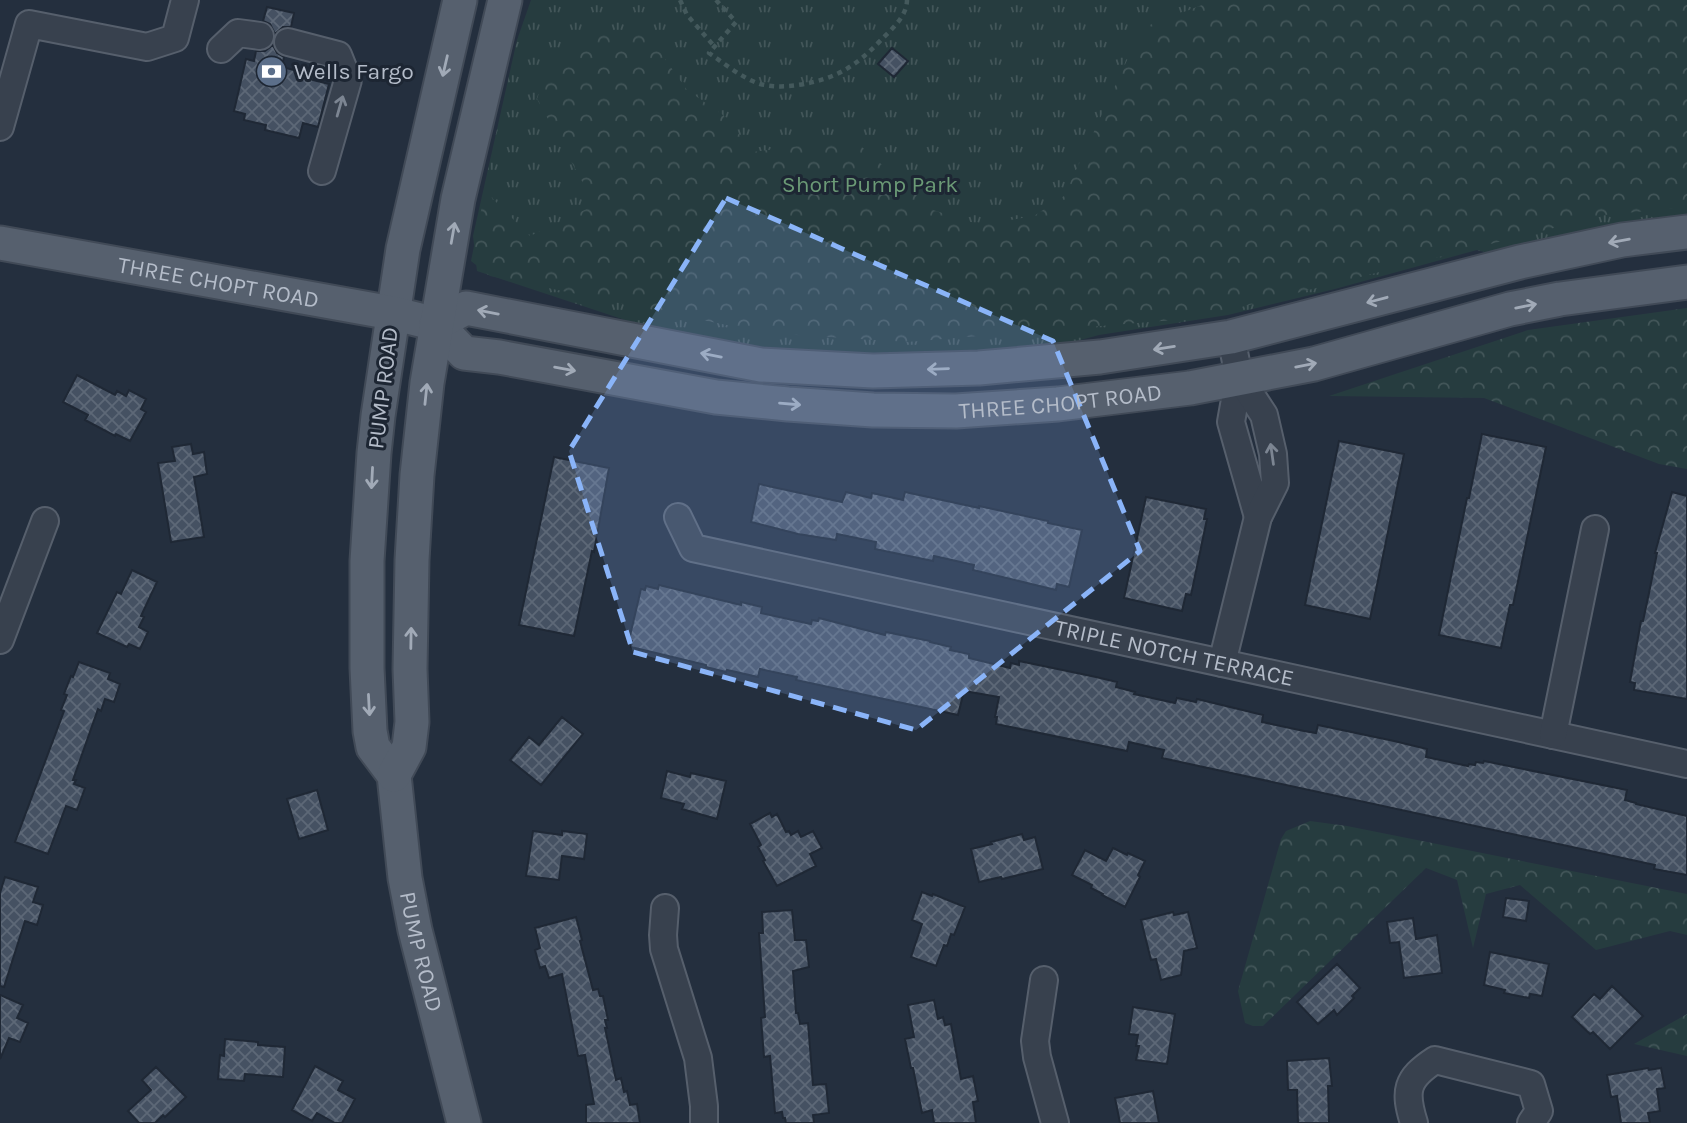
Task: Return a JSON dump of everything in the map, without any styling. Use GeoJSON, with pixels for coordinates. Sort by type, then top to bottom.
{"type":"FeatureCollection","features":[{"type":"Feature","properties":{"kind":"main road","name":"PUMP ROAD"},"geometry":{"type":"LineString","coordinates":[[460,0],[403,249],[392,313],[374,453],[367,561],[367,668],[373,747],[394,775],[412,917],[464,1123]]}},
{"type":"Feature","properties":{"kind":"main road","name":"PUMP ROAD"},"geometry":{"type":"LineString","coordinates":[[394,775],[409,747],[412,722],[410,670],[414,536],[425,396],[458,199],[505,0]]}},
{"type":"Feature","properties":{"kind":"main road","name":"THREE CHOPT ROAD"},"geometry":{"type":"LineString","coordinates":[[436,324],[466,308],[761,365],[873,371],[979,368],[1100,358],[1231,337],[1520,262],[1622,240],[1687,232]]}},
{"type":"Feature","properties":{"kind":"main road","name":"THREE CHOPT ROAD"},"geometry":{"type":"LineString","coordinates":[[0,243],[392,313],[436,324],[464,353],[716,397],[873,410],[956,411],[1058,404],[1190,388],[1314,364],[1510,309],[1560,299],[1687,282]]}},
{"type":"Feature","properties":{"kind":"street"},"geometry":{"type":"LineString","coordinates":[[0,127],[31,12],[147,47],[175,38],[185,0]]}},
{"type":"Feature","properties":{"kind":"street"},"geometry":{"type":"LineString","coordinates":[[221,49],[238,33],[260,36]]}},
{"type":"Feature","properties":{"kind":"street"},"geometry":{"type":"LineString","coordinates":[[288,42],[338,55],[348,80],[322,172]]}},
{"type":"Feature","properties":{"kind":"street"},"geometry":{"type":"LineString","coordinates":[[1222,663],[1258,517],[1231,422],[1239,377],[1231,337]]}},
{"type":"Feature","properties":{"kind":"street","name":"TRIPLE NOTCH TERRACE"},"geometry":{"type":"LineString","coordinates":[[678,517],[693,548],[1687,764]]}},
{"type":"Feature","properties":{"kind":"street"},"geometry":{"type":"LineString","coordinates":[[0,639],[46,521]]}},
{"type":"Feature","properties":{"kind":"street"},"geometry":{"type":"LineString","coordinates":[[1553,735],[1595,529]]}},
{"type":"Feature","properties":{"kind":"street"},"geometry":{"type":"LineString","coordinates":[[665,908],[664,949],[698,1058],[704,1123]]}},
{"type":"Feature","properties":{"kind":"street"},"geometry":{"type":"LineString","coordinates":[[1044,981],[1035,1041],[1055,1123]]}},
{"type":"Feature","properties":{"kind":"street"},"geometry":{"type":"LineString","coordinates":[[1414,1123],[1407,1093],[1412,1080],[1435,1060],[1531,1084],[1539,1111],[1531,1123]]}},
{"type":"Feature","properties":{"kind":"path"},"geometry":{"type":"LineString","coordinates":[[680,0],[687,15],[715,47]]}},
{"type":"Feature","properties":{"kind":"path"},"geometry":{"type":"LineString","coordinates":[[716,0],[736,22],[709,53],[736,72],[759,83],[784,87],[835,76],[858,62],[899,21],[907,6],[907,0]]}},
{"type":"Feature","properties":{"kind":"highlighted area"},"geometry":{"type":"Polygon","coordinates":[[[726,198],[1053,341],[1140,551],[916,730],[633,652],[569,451],[726,198]]]}},
{"type":"Feature","properties":{"kind":"green space","name":"Short Pump Park"},"geometry":{"type":"Polygon","coordinates":[[[531,0],[1687,0],[1687,232],[1520,262],[1477,250],[1228,315],[1099,335],[979,368],[761,365],[477,271],[473,236],[517,40],[531,0]]]}},
{"type":"Feature","properties":{"kind":"green space","name":"Short Pump Park"},"geometry":{"type":"Polygon","coordinates":[[[1215,0],[1687,0],[1687,207],[1605,215],[1198,318],[907,342],[765,333],[490,276],[471,261],[485,191],[530,236],[595,205],[537,99],[548,66],[584,37],[645,31],[687,90],[723,115],[753,152],[853,139],[933,210],[980,225],[1034,216],[1064,196],[1142,28],[1215,0]]]}},
{"type":"Feature","properties":{"kind":"green space"},"geometry":{"type":"Polygon","coordinates":[[[1687,308],[1687,469],[1659,464],[1484,398],[1329,396],[1528,330],[1687,308]]]}},
{"type":"Feature","properties":{"kind":"green space"},"geometry":{"type":"Polygon","coordinates":[[[1310,821],[1347,826],[1687,894],[1687,935],[1670,931],[1596,950],[1520,885],[1486,894],[1473,948],[1457,880],[1426,868],[1263,1026],[1253,1026],[1245,1023],[1238,991],[1281,839],[1286,831],[1310,821]]]}},
{"type":"Feature","properties":{"kind":"green space"},"geometry":{"type":"Polygon","coordinates":[[[1687,1014],[1687,1056],[1634,1044],[1687,1014]]]}},
{"type":"Feature","properties":{"kind":"building"},"geometry":{"type":"Polygon","coordinates":[[[267,7],[294,13],[291,27],[283,27],[275,34],[270,24],[263,21],[267,7]]]}},
{"type":"Feature","properties":{"kind":"building","name":"Wells Fargo"},"geometry":{"type":"Polygon","coordinates":[[[273,45],[277,53],[284,57],[282,67],[314,75],[313,80],[329,84],[318,127],[303,123],[299,138],[265,130],[266,125],[244,120],[245,114],[234,111],[246,59],[254,61],[256,51],[265,51],[273,45]]]}},
{"type":"Feature","properties":{"kind":"building"},"geometry":{"type":"Polygon","coordinates":[[[892,48],[908,61],[894,77],[878,64],[892,48]]]}},
{"type":"Feature","properties":{"kind":"building"},"geometry":{"type":"Polygon","coordinates":[[[77,375],[115,395],[117,391],[126,396],[129,390],[146,399],[141,409],[146,412],[130,441],[85,420],[88,415],[63,402],[77,375]]]}},
{"type":"Feature","properties":{"kind":"building"},"geometry":{"type":"Polygon","coordinates":[[[1482,434],[1546,447],[1513,605],[1510,605],[1501,648],[1439,635],[1482,434]]]}},
{"type":"Feature","properties":{"kind":"building"},"geometry":{"type":"Polygon","coordinates":[[[1339,441],[1404,454],[1370,619],[1305,605],[1339,441]]]}},
{"type":"Feature","properties":{"kind":"building"},"geometry":{"type":"Polygon","coordinates":[[[191,444],[193,454],[204,452],[207,474],[194,477],[204,537],[171,542],[158,463],[175,461],[172,447],[191,444]]]}},
{"type":"Feature","properties":{"kind":"building"},"geometry":{"type":"Polygon","coordinates":[[[554,457],[609,468],[594,552],[592,551],[574,636],[519,625],[554,457]]]}},
{"type":"Feature","properties":{"kind":"building"},"geometry":{"type":"Polygon","coordinates":[[[759,484],[842,502],[846,492],[871,498],[872,493],[903,500],[905,492],[1082,530],[1069,587],[1057,584],[1056,590],[973,570],[974,565],[934,556],[933,561],[875,549],[876,542],[837,534],[836,540],[798,534],[751,522],[759,484]]]}},
{"type":"Feature","properties":{"kind":"building"},"geometry":{"type":"Polygon","coordinates":[[[1672,492],[1687,496],[1687,699],[1634,690],[1635,683],[1630,682],[1655,553],[1672,492]]]}},
{"type":"Feature","properties":{"kind":"building"},"geometry":{"type":"Polygon","coordinates":[[[1146,497],[1206,509],[1204,519],[1207,519],[1191,595],[1186,594],[1182,611],[1124,598],[1146,497]]]}},
{"type":"Feature","properties":{"kind":"building"},"geometry":{"type":"Polygon","coordinates":[[[132,570],[157,582],[141,616],[144,617],[139,627],[148,632],[140,649],[129,644],[127,647],[97,633],[117,592],[121,594],[132,570]]]}},
{"type":"Feature","properties":{"kind":"building"},"geometry":{"type":"Polygon","coordinates":[[[659,585],[741,605],[741,602],[762,607],[761,613],[811,624],[812,620],[818,621],[819,618],[885,635],[886,632],[930,641],[951,647],[950,650],[969,654],[969,658],[1010,668],[1011,663],[1019,665],[1019,661],[1096,677],[1117,682],[1116,687],[1135,692],[1134,694],[1175,703],[1177,698],[1196,702],[1197,699],[1263,715],[1262,722],[1304,731],[1316,733],[1318,725],[1394,741],[1427,749],[1426,757],[1468,766],[1484,761],[1627,790],[1625,800],[1687,816],[1687,875],[1654,869],[1655,865],[1162,758],[1164,750],[1129,742],[1127,751],[996,724],[999,697],[964,691],[958,715],[796,680],[797,677],[760,669],[758,677],[727,670],[726,672],[631,647],[632,641],[629,640],[641,589],[645,590],[646,586],[658,589],[659,585]]]}},
{"type":"Feature","properties":{"kind":"building"},"geometry":{"type":"Polygon","coordinates":[[[79,662],[110,673],[108,679],[120,684],[114,702],[105,699],[101,711],[98,709],[73,780],[76,780],[74,784],[85,788],[77,810],[66,806],[48,854],[15,842],[64,711],[61,710],[67,695],[64,694],[79,662]]]}},
{"type":"Feature","properties":{"kind":"building"},"geometry":{"type":"Polygon","coordinates":[[[562,717],[583,734],[541,785],[510,760],[529,737],[539,745],[562,717]]]}},
{"type":"Feature","properties":{"kind":"building"},"geometry":{"type":"Polygon","coordinates":[[[667,771],[726,781],[717,819],[682,809],[684,804],[661,798],[667,771]]]}},
{"type":"Feature","properties":{"kind":"building"},"geometry":{"type":"Polygon","coordinates":[[[317,790],[328,830],[299,839],[287,799],[317,790]]]}},
{"type":"Feature","properties":{"kind":"building"},"geometry":{"type":"Polygon","coordinates":[[[770,813],[772,817],[777,814],[786,832],[789,831],[791,835],[798,831],[801,837],[813,831],[822,848],[810,854],[816,866],[777,886],[763,861],[765,860],[758,847],[761,845],[750,824],[770,813]]]}},
{"type":"Feature","properties":{"kind":"building"},"geometry":{"type":"Polygon","coordinates":[[[533,831],[562,835],[562,831],[587,834],[584,859],[562,856],[559,880],[526,876],[533,831]]]}},
{"type":"Feature","properties":{"kind":"building"},"geometry":{"type":"Polygon","coordinates":[[[1022,834],[1024,840],[1035,837],[1043,869],[979,882],[971,849],[1022,834]]]}},
{"type":"Feature","properties":{"kind":"building"},"geometry":{"type":"Polygon","coordinates":[[[1113,848],[1145,861],[1125,907],[1072,875],[1085,850],[1106,861],[1113,848]]]}},
{"type":"Feature","properties":{"kind":"building"},"geometry":{"type":"Polygon","coordinates":[[[5,877],[38,887],[33,902],[43,905],[37,925],[25,921],[4,987],[0,986],[0,893],[5,877]]]}},
{"type":"Feature","properties":{"kind":"building"},"geometry":{"type":"Polygon","coordinates":[[[922,892],[965,907],[954,935],[951,934],[947,946],[944,945],[936,966],[911,957],[922,924],[912,920],[922,892]]]}},
{"type":"Feature","properties":{"kind":"building"},"geometry":{"type":"Polygon","coordinates":[[[1506,898],[1529,901],[1526,921],[1503,917],[1506,898]]]}},
{"type":"Feature","properties":{"kind":"building"},"geometry":{"type":"Polygon","coordinates":[[[792,910],[795,940],[806,940],[809,967],[793,971],[796,1013],[800,1024],[808,1023],[813,1085],[826,1084],[829,1113],[813,1115],[814,1123],[786,1123],[782,1112],[775,1113],[770,1056],[764,1057],[761,1018],[765,1017],[759,933],[763,933],[762,912],[792,910]]]}},
{"type":"Feature","properties":{"kind":"building"},"geometry":{"type":"Polygon","coordinates":[[[1173,912],[1174,915],[1188,912],[1197,948],[1184,951],[1181,975],[1161,980],[1156,959],[1151,960],[1141,920],[1173,912]]]}},
{"type":"Feature","properties":{"kind":"building"},"geometry":{"type":"Polygon","coordinates":[[[576,917],[593,990],[598,989],[600,996],[603,996],[608,1020],[605,1020],[605,1028],[616,1080],[621,1078],[630,1105],[637,1104],[640,1123],[586,1123],[586,1105],[594,1104],[585,1055],[578,1056],[562,974],[549,978],[545,966],[540,968],[535,950],[540,948],[535,928],[576,917]]]}},
{"type":"Feature","properties":{"kind":"building"},"geometry":{"type":"Polygon","coordinates":[[[1413,918],[1416,939],[1437,935],[1442,973],[1404,978],[1399,942],[1390,943],[1387,922],[1413,918]]]}},
{"type":"Feature","properties":{"kind":"building"},"geometry":{"type":"Polygon","coordinates":[[[1490,952],[1549,964],[1542,996],[1530,994],[1529,998],[1504,993],[1505,990],[1484,985],[1490,952]]]}},
{"type":"Feature","properties":{"kind":"building"},"geometry":{"type":"Polygon","coordinates":[[[1337,964],[1360,988],[1337,1015],[1334,1010],[1318,1024],[1297,1002],[1337,964]]]}},
{"type":"Feature","properties":{"kind":"building"},"geometry":{"type":"Polygon","coordinates":[[[1612,986],[1643,1016],[1610,1049],[1572,1017],[1594,994],[1600,999],[1612,986]]]}},
{"type":"Feature","properties":{"kind":"building"},"geometry":{"type":"Polygon","coordinates":[[[0,995],[23,1005],[17,1018],[28,1023],[20,1042],[9,1038],[0,1059],[0,995]]]}},
{"type":"Feature","properties":{"kind":"building"},"geometry":{"type":"Polygon","coordinates":[[[934,1000],[938,1019],[943,1017],[945,1025],[951,1024],[961,1079],[973,1076],[978,1101],[973,1102],[976,1123],[934,1123],[932,1110],[922,1113],[905,1039],[914,1037],[908,1005],[934,1000]]]}},
{"type":"Feature","properties":{"kind":"building"},"geometry":{"type":"Polygon","coordinates":[[[1133,1007],[1175,1014],[1167,1064],[1136,1060],[1138,1035],[1129,1034],[1133,1007]]]}},
{"type":"Feature","properties":{"kind":"building"},"geometry":{"type":"Polygon","coordinates":[[[225,1039],[285,1047],[283,1077],[245,1074],[244,1081],[218,1079],[220,1055],[224,1056],[225,1039]]]}},
{"type":"Feature","properties":{"kind":"building"},"geometry":{"type":"Polygon","coordinates":[[[1329,1058],[1332,1086],[1328,1086],[1329,1123],[1298,1123],[1297,1090],[1288,1090],[1287,1061],[1329,1058]]]}},
{"type":"Feature","properties":{"kind":"building"},"geometry":{"type":"Polygon","coordinates":[[[315,1066],[343,1081],[338,1090],[355,1099],[342,1123],[335,1123],[317,1113],[312,1121],[292,1110],[315,1066]]]}},
{"type":"Feature","properties":{"kind":"building"},"geometry":{"type":"Polygon","coordinates":[[[156,1067],[186,1097],[155,1123],[139,1123],[128,1111],[151,1090],[142,1080],[156,1067]]]}},
{"type":"Feature","properties":{"kind":"building"},"geometry":{"type":"Polygon","coordinates":[[[1661,1068],[1665,1088],[1657,1089],[1660,1111],[1648,1113],[1650,1123],[1621,1123],[1617,1096],[1611,1097],[1607,1075],[1661,1068]]]}},
{"type":"Feature","properties":{"kind":"building"},"geometry":{"type":"Polygon","coordinates":[[[1153,1091],[1159,1123],[1120,1123],[1115,1098],[1153,1091]]]}},
{"type":"Feature","properties":{"kind":"place","name":"Wells Fargo"},"geometry":{"type":"Point","coordinates":[271,71]}}]}
